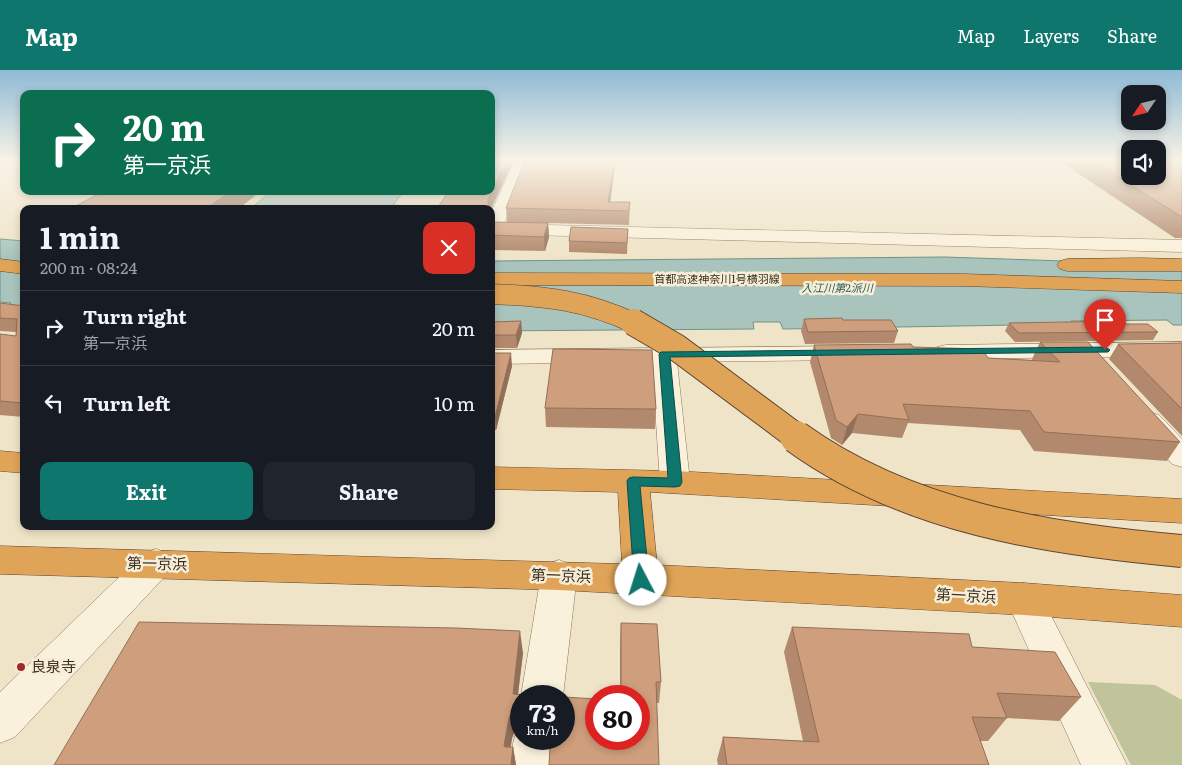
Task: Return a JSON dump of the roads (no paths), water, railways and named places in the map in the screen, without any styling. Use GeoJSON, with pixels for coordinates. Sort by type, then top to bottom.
{"type":"FeatureCollection","features":[{"type":"Feature","properties":{"kind":"highway"},"geometry":{"type":"LineString","coordinates":[[0,260],[13,253]]}},
{"type":"Feature","properties":{"kind":"highway"},"geometry":{"type":"LineString","coordinates":[[953,268],[1140,264],[1182,265]]}},
{"type":"Feature","properties":{"kind":"highway"},"geometry":{"type":"LineString","coordinates":[[0,265],[20,268]]}},
{"type":"Feature","properties":{"kind":"highway","name":"首都高速神奈川1号横羽線"},"geometry":{"type":"LineString","coordinates":[[495,267],[953,268],[1182,276]]}},
{"type":"Feature","properties":{"kind":"highway","name":"首都高速神奈川1号横羽線"},"geometry":{"type":"LineString","coordinates":[[495,279],[945,279],[1182,287]]}},
{"type":"Feature","properties":{"kind":"highway"},"geometry":{"type":"LineString","coordinates":[[495,294],[575,301],[620,316],[642,326],[670,343],[795,437],[830,460],[899,494],[995,526],[1047,536],[1131,547],[1182,550]]}},
{"type":"Feature","properties":{"kind":"highway"},"geometry":{"type":"LineString","coordinates":[[0,462],[20,463]]}},
{"type":"Feature","properties":{"kind":"highway"},"geometry":{"type":"LineString","coordinates":[[495,478],[675,482],[1182,511]]}},
{"type":"Feature","properties":{"kind":"highway"},"geometry":{"type":"LineString","coordinates":[[633,481],[641,580]]}},
{"type":"Feature","properties":{"kind":"highway","name":"第一京浜"},"geometry":{"type":"LineString","coordinates":[[0,560],[559,575],[1024,599],[1182,611]]}},
{"type":"Feature","properties":{"kind":"street"},"geometry":{"type":"LineString","coordinates":[[495,222],[508,192]]}},
{"type":"Feature","properties":{"kind":"street"},"geometry":{"type":"LineString","coordinates":[[495,229],[1182,246]]}},
{"type":"Feature","properties":{"kind":"street"},"geometry":{"type":"LineString","coordinates":[[920,352],[1182,349]]}},
{"type":"Feature","properties":{"kind":"street"},"geometry":{"type":"LineString","coordinates":[[1085,350],[1105,372]]}},
{"type":"Feature","properties":{"kind":"street"},"geometry":{"type":"LineString","coordinates":[[495,356],[872,352]]}},
{"type":"Feature","properties":{"kind":"street"},"geometry":{"type":"LineString","coordinates":[[664,354],[675,482]]}},
{"type":"Feature","properties":{"kind":"street"},"geometry":{"type":"LineString","coordinates":[[1130,400],[1182,457]]}},
{"type":"Feature","properties":{"kind":"street"},"geometry":{"type":"LineString","coordinates":[[0,722],[156,563]]}},
{"type":"Feature","properties":{"kind":"street"},"geometry":{"type":"LineString","coordinates":[[544,685],[559,575]]}},
{"type":"Feature","properties":{"kind":"street"},"geometry":{"type":"LineString","coordinates":[[1024,599],[1104,765]]}},
{"type":"Feature","properties":{"kind":"street"},"geometry":{"type":"LineString","coordinates":[[532,765],[534,750]]}},
{"type":"Feature","properties":{"kind":"water"},"geometry":{"type":"Polygon","coordinates":[[[267,195],[401,195],[393,205],[255,205],[267,195]]]}},
{"type":"Feature","properties":{"kind":"water"},"geometry":{"type":"Polygon","coordinates":[[[0,239],[20,241],[20,309],[0,310],[11,303],[0,302],[0,239]]]}},
{"type":"Feature","properties":{"kind":"water","name":"入江川第2派川"},"geometry":{"type":"Polygon","coordinates":[[[945,257],[1182,265],[1182,325],[1173,325],[1167,320],[1071,321],[1074,324],[783,329],[780,322],[753,322],[754,329],[495,331],[495,261],[945,257]]]}},
{"type":"Feature","properties":{"kind":"place","name":"良泉寺"},"geometry":{"type":"Point","coordinates":[21,667]}}]}
